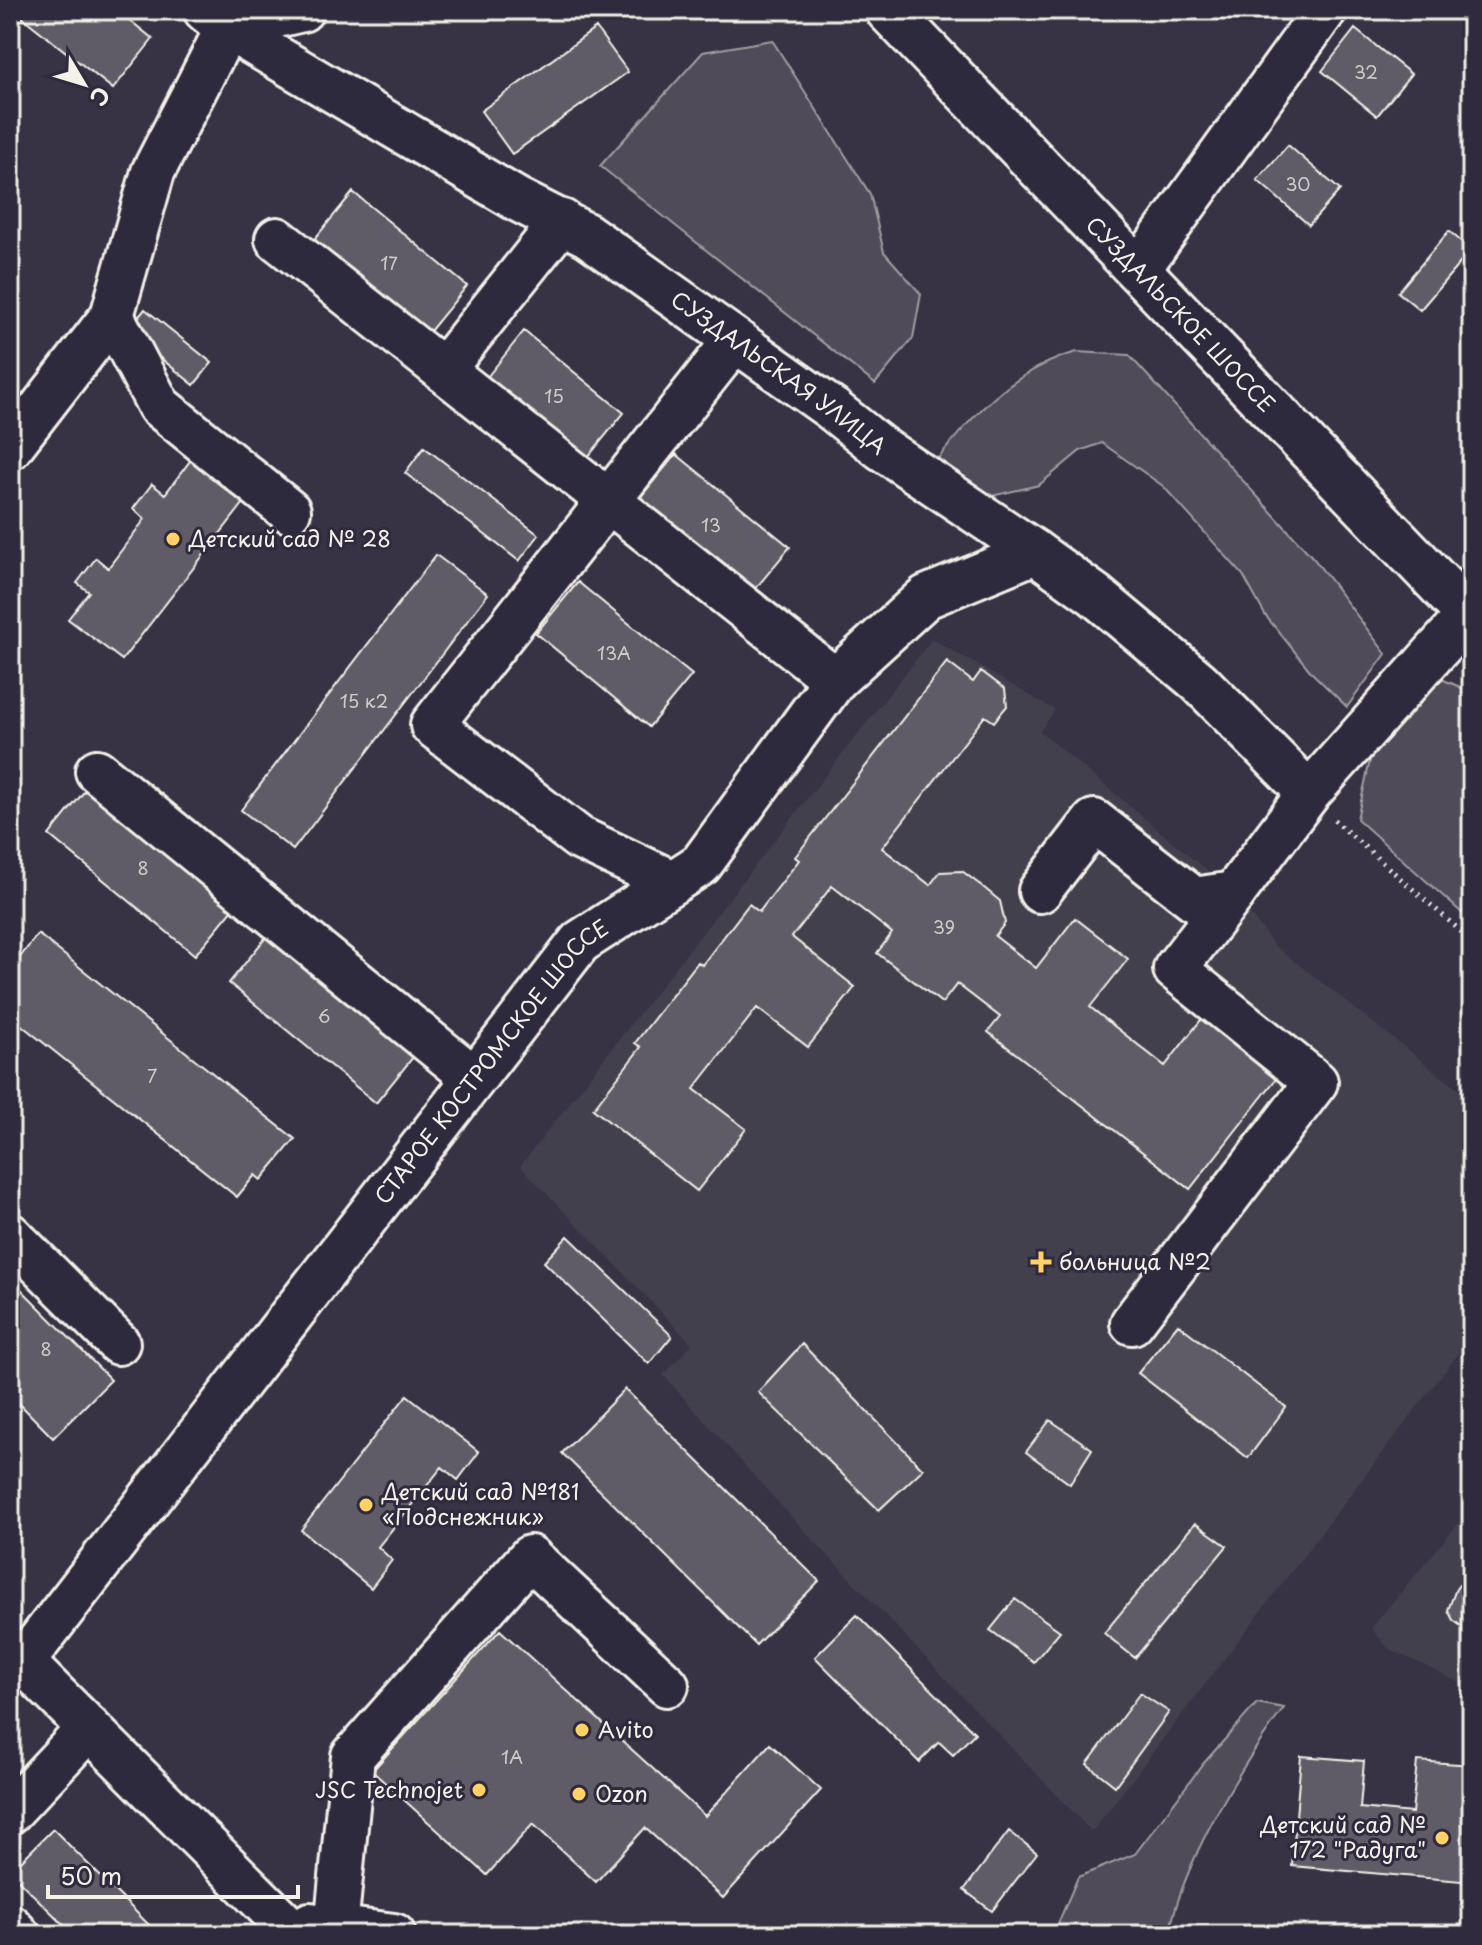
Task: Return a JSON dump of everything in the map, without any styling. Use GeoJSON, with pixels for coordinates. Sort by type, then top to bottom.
{"type":"FeatureCollection","features":[{"type":"Feature","properties":{"kind":"main road","name":"СУЗДАЛЬСКОЕ ШОССЕ"},"geometry":{"type":"LineString","coordinates":[[888,10],[1471,615]]}},
{"type":"Feature","properties":{"kind":"street"},"geometry":{"type":"LineString","coordinates":[[10,448],[112,316],[153,172],[216,19],[302,10]]}},
{"type":"Feature","properties":{"kind":"street"},"geometry":{"type":"LineString","coordinates":[[1138,270],[1325,10]]}},
{"type":"Feature","properties":{"kind":"street","name":"СУЗДАЛЬСКАЯ УЛИЦА"},"geometry":{"type":"LineString","coordinates":[[216,19],[518,200],[562,221],[735,340],[881,448],[1035,552],[1095,595],[1199,682],[1309,793]]}},
{"type":"Feature","properties":{"kind":"street"},"geometry":{"type":"LineString","coordinates":[[443,370],[562,221]]}},
{"type":"Feature","properties":{"kind":"street"},"geometry":{"type":"LineString","coordinates":[[277,239],[835,680]]}},
{"type":"Feature","properties":{"kind":"street"},"geometry":{"type":"LineString","coordinates":[[112,316],[159,406],[289,511]]}},
{"type":"Feature","properties":{"kind":"street"},"geometry":{"type":"LineString","coordinates":[[672,882],[579,838],[432,725],[735,340]]}},
{"type":"Feature","properties":{"kind":"street","name":"СТАРОЕ КОСТРОМСКОЕ ШОССЕ"},"geometry":{"type":"LineString","coordinates":[[16,1656],[580,942],[701,864],[835,680],[926,597],[1035,552]]}},
{"type":"Feature","properties":{"kind":"street"},"geometry":{"type":"LineString","coordinates":[[1132,1323],[1316,1082],[1175,969],[1309,793],[1471,615]]}},
{"type":"Feature","properties":{"kind":"street"},"geometry":{"type":"LineString","coordinates":[[97,771],[474,1078]]}},
{"type":"Feature","properties":{"kind":"street"},"geometry":{"type":"LineString","coordinates":[[1040,891],[1094,821],[1194,899],[1234,893]]}},
{"type":"Feature","properties":{"kind":"street"},"geometry":{"type":"LineString","coordinates":[[10,1235],[118,1343]]}},
{"type":"Feature","properties":{"kind":"street"},"geometry":{"type":"LineString","coordinates":[[336,1928],[353,1756],[530,1557],[667,1685]]}},
{"type":"Feature","properties":{"kind":"street"},"geometry":{"type":"LineString","coordinates":[[16,1656],[89,1728],[280,1930],[336,1928],[394,1935]]}},
{"type":"Feature","properties":{"kind":"street"},"geometry":{"type":"LineString","coordinates":[[10,1812],[89,1728]]}},
{"type":"Feature","properties":{"kind":"street"},"geometry":{"type":"LineString","coordinates":[[10,1926],[18,1935]]}},
{"type":"Feature","properties":{"kind":"path"},"geometry":{"type":"LineString","coordinates":[[1309,793],[1343,828],[1472,941]]}},
{"type":"Feature","properties":{"kind":"shaded area"},"geometry":{"type":"Polygon","coordinates":[[[772,40],[870,194],[884,252],[921,294],[913,338],[875,384],[600,166],[703,52],[772,40]]]}},
{"type":"Feature","properties":{"kind":"shaded area"},"geometry":{"type":"Polygon","coordinates":[[[1077,352],[1129,355],[1314,559],[1386,654],[1347,707],[1312,673],[1265,615],[1243,575],[1163,486],[1102,443],[1080,451],[1039,485],[975,500],[929,470],[960,432],[994,398],[1032,371],[1077,352]]]}},
{"type":"Feature","properties":{"kind":"shaded area","name":"больница №2"},"geometry":{"type":"Polygon","coordinates":[[[932,639],[1055,710],[1040,731],[1234,893],[1274,945],[1472,1100],[1472,1336],[1092,1832],[792,1518],[663,1375],[692,1344],[520,1166],[932,639]]]}},
{"type":"Feature","properties":{"kind":"shaded area"},"geometry":{"type":"Polygon","coordinates":[[[1439,678],[1472,692],[1472,922],[1357,819],[1373,747],[1439,678]]]}},
{"type":"Feature","properties":{"kind":"shaded area"},"geometry":{"type":"Polygon","coordinates":[[[1472,1507],[1472,1689],[1388,1648],[1371,1628],[1472,1507]]]}},
{"type":"Feature","properties":{"kind":"shaded area"},"geometry":{"type":"Polygon","coordinates":[[[1257,1703],[1284,1708],[1249,1758],[1215,1816],[1187,1877],[1169,1935],[1053,1935],[1078,1877],[1135,1854],[1203,1764],[1257,1703]]]}},
{"type":"Feature","properties":{"kind":"building"},"geometry":{"type":"Polygon","coordinates":[[[13,10],[117,10],[153,39],[113,89],[13,10]]]}},
{"type":"Feature","properties":{"kind":"building"},"geometry":{"type":"Polygon","coordinates":[[[596,28],[628,72],[512,154],[481,111],[596,28]]]}},
{"type":"Feature","properties":{"kind":"building"},"geometry":{"type":"Polygon","coordinates":[[[1355,29],[1411,74],[1377,116],[1322,71],[1355,29]]]}},
{"type":"Feature","properties":{"kind":"building"},"geometry":{"type":"Polygon","coordinates":[[[1288,145],[1340,190],[1309,225],[1257,180],[1288,145]]]}},
{"type":"Feature","properties":{"kind":"building"},"geometry":{"type":"Polygon","coordinates":[[[353,192],[467,286],[426,336],[312,242],[353,192]]]}},
{"type":"Feature","properties":{"kind":"building"},"geometry":{"type":"Polygon","coordinates":[[[1449,231],[1471,250],[1420,310],[1398,292],[1449,231]]]}},
{"type":"Feature","properties":{"kind":"building"},"geometry":{"type":"Polygon","coordinates":[[[145,309],[212,363],[194,385],[127,331],[145,309]]]}},
{"type":"Feature","properties":{"kind":"building"},"geometry":{"type":"Polygon","coordinates":[[[524,331],[624,413],[583,463],[484,381],[524,331]]]}},
{"type":"Feature","properties":{"kind":"building"},"geometry":{"type":"Polygon","coordinates":[[[424,447],[539,535],[519,561],[405,473],[424,447]]]}},
{"type":"Feature","properties":{"kind":"building","name":"Детский сад № 28"},"geometry":{"type":"Polygon","coordinates":[[[196,453],[250,495],[122,660],[68,619],[89,592],[77,583],[96,558],[108,568],[145,519],[133,509],[152,484],[165,494],[196,453]]]}},
{"type":"Feature","properties":{"kind":"building"},"geometry":{"type":"Polygon","coordinates":[[[676,454],[790,547],[747,599],[633,506],[676,454]]]}},
{"type":"Feature","properties":{"kind":"building"},"geometry":{"type":"Polygon","coordinates":[[[436,555],[488,594],[293,850],[241,810],[436,555]]]}},
{"type":"Feature","properties":{"kind":"building"},"geometry":{"type":"Polygon","coordinates":[[[578,582],[692,675],[649,727],[536,633],[578,582]]]}},
{"type":"Feature","properties":{"kind":"building","name":"больница №2"},"geometry":{"type":"Polygon","coordinates":[[[947,662],[973,682],[981,671],[1005,689],[1007,706],[994,722],[985,716],[882,848],[930,885],[940,872],[962,871],[983,887],[1000,901],[1005,923],[995,936],[1036,968],[1075,918],[1128,959],[1090,1007],[1165,1066],[1204,1016],[1279,1075],[1190,1189],[988,1032],[1000,1017],[957,984],[942,1003],[877,953],[892,933],[832,886],[792,937],[855,987],[808,1047],[757,1008],[694,1089],[746,1129],[697,1191],[593,1109],[641,1047],[635,1043],[698,962],[702,965],[749,904],[759,912],[799,860],[795,857],[947,662]]]}},
{"type":"Feature","properties":{"kind":"building"},"geometry":{"type":"Polygon","coordinates":[[[91,783],[238,903],[195,955],[49,835],[91,783]]]}},
{"type":"Feature","properties":{"kind":"building"},"geometry":{"type":"Polygon","coordinates":[[[271,931],[418,1051],[376,1103],[229,983],[271,931]]]}},
{"type":"Feature","properties":{"kind":"building"},"geometry":{"type":"Polygon","coordinates":[[[38,934],[295,1139],[261,1180],[255,1175],[237,1197],[10,1016],[10,970],[38,934]]]}},
{"type":"Feature","properties":{"kind":"building"},"geometry":{"type":"Polygon","coordinates":[[[568,1236],[672,1336],[649,1364],[544,1262],[568,1236]]]}},
{"type":"Feature","properties":{"kind":"building"},"geometry":{"type":"Polygon","coordinates":[[[10,1278],[111,1380],[53,1438],[10,1394],[10,1278]]]}},
{"type":"Feature","properties":{"kind":"building"},"geometry":{"type":"Polygon","coordinates":[[[1178,1324],[1286,1407],[1248,1458],[1138,1373],[1178,1324]]]}},
{"type":"Feature","properties":{"kind":"building"},"geometry":{"type":"Polygon","coordinates":[[[802,1344],[923,1469],[879,1510],[758,1392],[802,1344]]]}},
{"type":"Feature","properties":{"kind":"building"},"geometry":{"type":"Polygon","coordinates":[[[625,1389],[819,1581],[756,1645],[562,1453],[625,1389]]]}},
{"type":"Feature","properties":{"kind":"building","name":"Детский сад №181 «Подснежник»"},"geometry":{"type":"Polygon","coordinates":[[[407,1395],[479,1452],[458,1480],[442,1467],[378,1547],[392,1560],[371,1588],[301,1530],[407,1395]]]}},
{"type":"Feature","properties":{"kind":"building"},"geometry":{"type":"Polygon","coordinates":[[[1050,1420],[1092,1449],[1070,1484],[1026,1452],[1050,1420]]]}},
{"type":"Feature","properties":{"kind":"building"},"geometry":{"type":"Polygon","coordinates":[[[1195,1523],[1227,1546],[1135,1658],[1104,1633],[1195,1523]]]}},
{"type":"Feature","properties":{"kind":"building"},"geometry":{"type":"Polygon","coordinates":[[[1472,1569],[1472,1634],[1453,1620],[1448,1610],[1456,1589],[1472,1569]]]}},
{"type":"Feature","properties":{"kind":"building"},"geometry":{"type":"Polygon","coordinates":[[[1015,1599],[1060,1631],[1034,1662],[990,1630],[1015,1599]]]}},
{"type":"Feature","properties":{"kind":"building"},"geometry":{"type":"Polygon","coordinates":[[[857,1615],[975,1733],[953,1755],[939,1742],[919,1762],[815,1657],[857,1615]]]}},
{"type":"Feature","properties":{"kind":"building"},"geometry":{"type":"Polygon","coordinates":[[[500,1630],[705,1816],[770,1744],[821,1790],[723,1898],[645,1828],[596,1882],[533,1824],[487,1875],[372,1771],[500,1630]]]}},
{"type":"Feature","properties":{"kind":"building"},"geometry":{"type":"Polygon","coordinates":[[[1140,1693],[1169,1712],[1115,1786],[1087,1764],[1140,1693]]]}},
{"type":"Feature","properties":{"kind":"building"},"geometry":{"type":"Polygon","coordinates":[[[1301,1756],[1364,1761],[1360,1808],[1412,1813],[1417,1761],[1472,1765],[1472,1882],[1292,1866],[1301,1756]]]}},
{"type":"Feature","properties":{"kind":"building"},"geometry":{"type":"Polygon","coordinates":[[[53,1829],[159,1935],[74,1935],[10,1872],[53,1829]]]}},
{"type":"Feature","properties":{"kind":"building"},"geometry":{"type":"Polygon","coordinates":[[[1009,1831],[1037,1853],[992,1911],[964,1890],[1009,1831]]]}},
{"type":"Feature","properties":{"kind":"place","name":"Детский сад № 28"},"geometry":{"type":"Point","coordinates":[173,539]}},
{"type":"Feature","properties":{"kind":"place","name":"больница №2"},"geometry":{"type":"Point","coordinates":[1041,1262]}},
{"type":"Feature","properties":{"kind":"place","name":"Детский сад №181 «Подснежник»"},"geometry":{"type":"Point","coordinates":[366,1505]}},
{"type":"Feature","properties":{"kind":"place","name":"Avito"},"geometry":{"type":"Point","coordinates":[582,1730]}},
{"type":"Feature","properties":{"kind":"place","name":"JSC Technojet"},"geometry":{"type":"Point","coordinates":[479,1790]}},
{"type":"Feature","properties":{"kind":"place","name":"Ozon"},"geometry":{"type":"Point","coordinates":[579,1794]}},
{"type":"Feature","properties":{"kind":"place","name":"Детский сад № 172 \"Радуга\""},"geometry":{"type":"Point","coordinates":[1442,1838]}}]}
